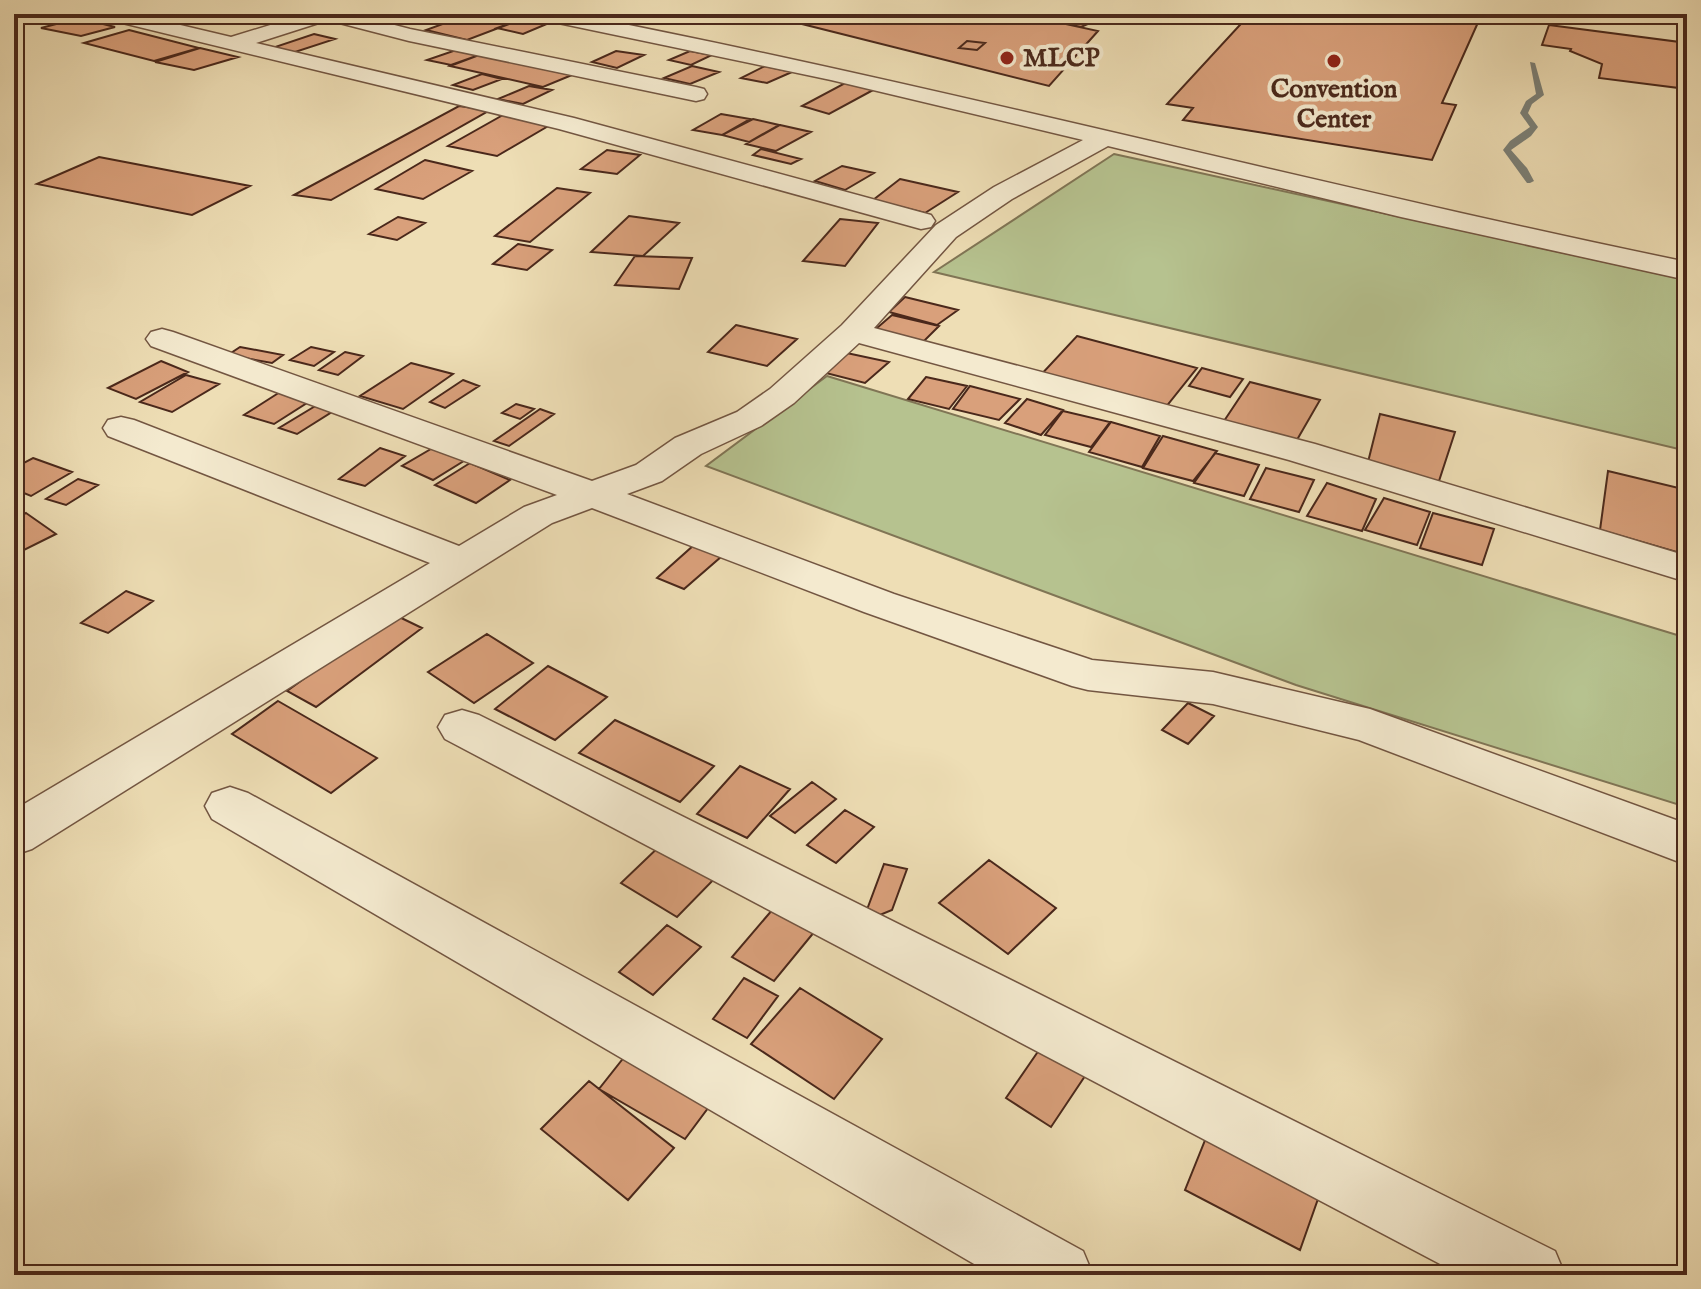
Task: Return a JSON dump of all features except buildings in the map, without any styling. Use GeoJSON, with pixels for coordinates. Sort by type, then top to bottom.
{"type":"FeatureCollection","features":[{"type":"Feature","properties":{"kind":"street"},"geometry":{"type":"LineString","coordinates":[[109,14],[566,123],[921,221]]}},
{"type":"Feature","properties":{"kind":"street"},"geometry":{"type":"LineString","coordinates":[[230,44],[328,14],[409,35],[696,94]]}},
{"type":"Feature","properties":{"kind":"street"},"geometry":{"type":"LineString","coordinates":[[544,14],[752,58],[1428,216],[1687,271]]}},
{"type":"Feature","properties":{"kind":"street"},"geometry":{"type":"LineString","coordinates":[[14,835],[538,515],[649,473],[688,446],[749,419],[782,396],[853,332],[946,231],[1003,193],[1103,139]]}},
{"type":"Feature","properties":{"kind":"street"},"geometry":{"type":"LineString","coordinates":[[853,332],[1302,452],[1687,569]]}},
{"type":"Feature","properties":{"kind":"street"},"geometry":{"type":"LineString","coordinates":[[162,339],[594,495],[879,603],[1088,675],[1213,688],[1370,726],[1687,845]]}},
{"type":"Feature","properties":{"kind":"street"},"geometry":{"type":"LineString","coordinates":[[121,428],[462,561]]}},
{"type":"Feature","properties":{"kind":"street"},"geometry":{"type":"LineString","coordinates":[[462,727],[1531,1275]]}},
{"type":"Feature","properties":{"kind":"street"},"geometry":{"type":"LineString","coordinates":[[230,806],[1059,1275]]}},
{"type":"Feature","properties":{"kind":"green space"},"geometry":{"type":"Polygon","coordinates":[[[1114,154],[1687,280],[1687,451],[934,272],[1114,154]]]}},
{"type":"Feature","properties":{"kind":"green space"},"geometry":{"type":"Polygon","coordinates":[[[827,376],[1687,638],[1686,807],[1296,685],[706,466],[827,376]]]}},
{"type":"Feature","properties":{"kind":"waterway"},"geometry":{"type":"LineString","coordinates":[[1530,181],[1507,150],[1534,127],[1524,113],[1529,103],[1540,95],[1532,63]]}},
{"type":"Feature","properties":{"kind":"place","name":"MLCP"},"geometry":{"type":"Point","coordinates":[1007,58]}},
{"type":"Feature","properties":{"kind":"place","name":"Convention Center"},"geometry":{"type":"Point","coordinates":[1334,61]}}]}
